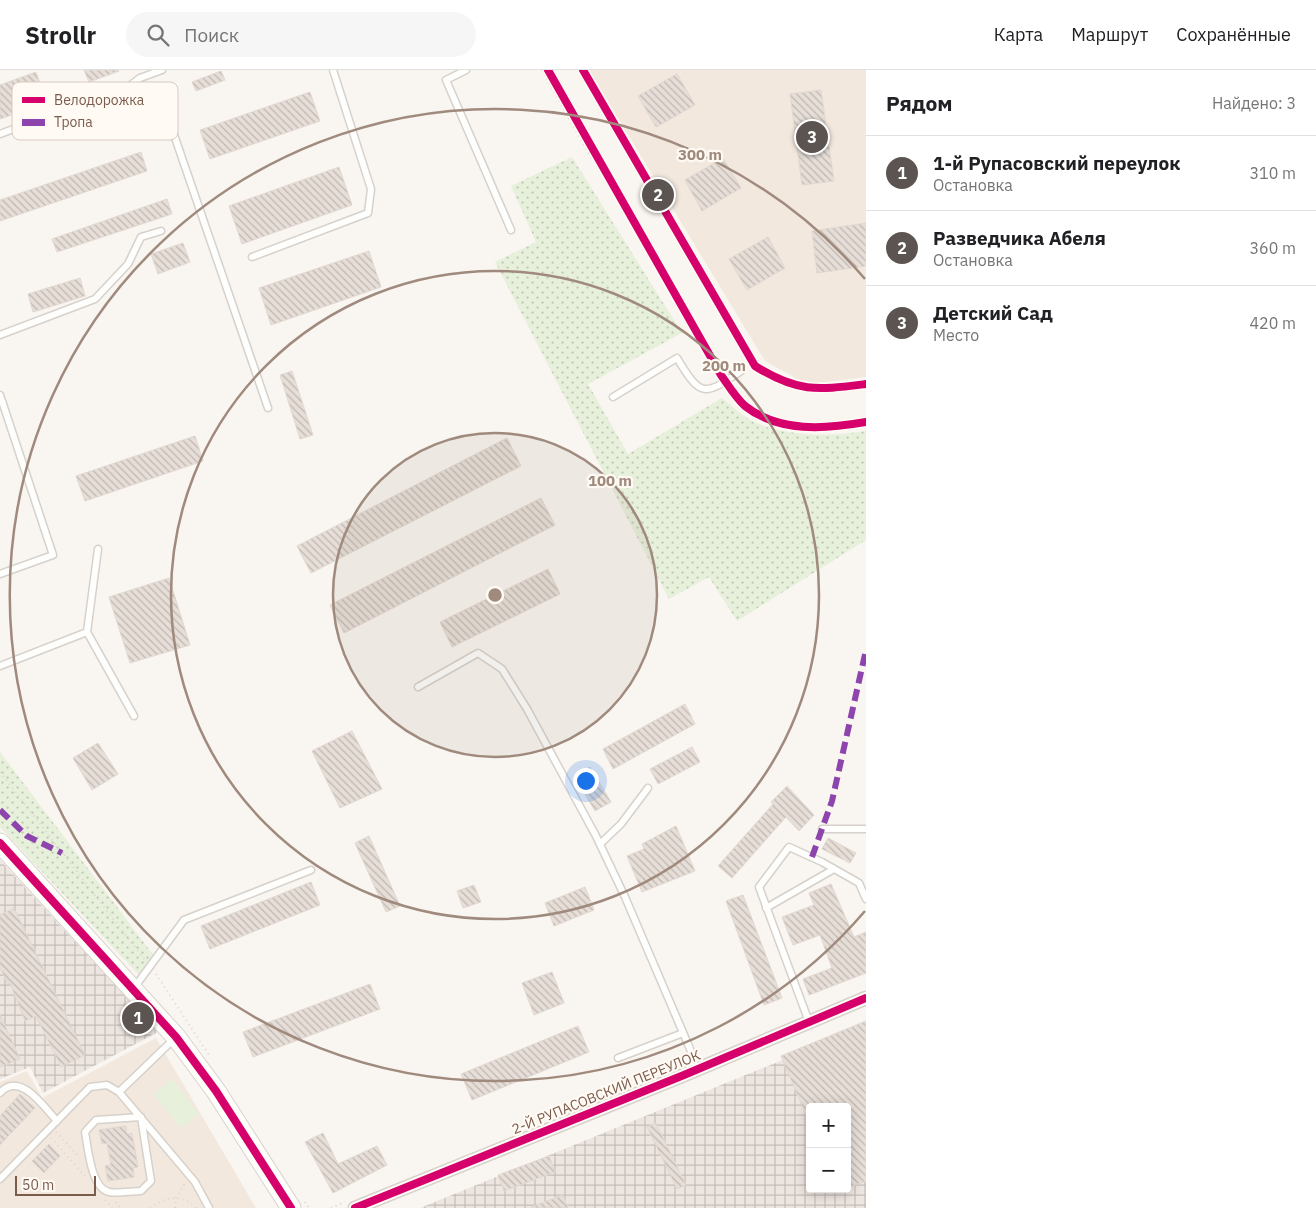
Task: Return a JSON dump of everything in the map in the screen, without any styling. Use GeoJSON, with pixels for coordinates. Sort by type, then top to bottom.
{"type":"FeatureCollection","features":[{"type":"Feature","properties":{"kind":"street"},"geometry":{"type":"LineString","coordinates":[[0,843],[176,1037],[295,1201]]}},
{"type":"Feature","properties":{"kind":"street","name":"2-Й РУПАСОВСКИЙ ПЕРЕУЛОК"},"geometry":{"type":"LineString","coordinates":[[355,1208],[866,998]]}},
{"type":"Feature","properties":{"kind":"lane"},"geometry":{"type":"LineString","coordinates":[[135,82],[140,78],[162,70]]}},
{"type":"Feature","properties":{"kind":"lane"},"geometry":{"type":"LineString","coordinates":[[252,257],[368,213],[371,189],[333,70]]}},
{"type":"Feature","properties":{"kind":"lane"},"geometry":{"type":"LineString","coordinates":[[466,70],[446,80],[511,230]]}},
{"type":"Feature","properties":{"kind":"lane"},"geometry":{"type":"LineString","coordinates":[[0,134],[12,130]]}},
{"type":"Feature","properties":{"kind":"lane"},"geometry":{"type":"LineString","coordinates":[[176,140],[268,408]]}},
{"type":"Feature","properties":{"kind":"lane"},"geometry":{"type":"LineString","coordinates":[[0,335],[95,300],[128,264],[141,237],[161,231]]}},
{"type":"Feature","properties":{"kind":"lane"},"geometry":{"type":"LineString","coordinates":[[613,397],[677,358],[693,385],[703,389],[722,385],[741,371]]}},
{"type":"Feature","properties":{"kind":"lane"},"geometry":{"type":"LineString","coordinates":[[0,395],[53,554],[0,574]]}},
{"type":"Feature","properties":{"kind":"lane"},"geometry":{"type":"LineString","coordinates":[[98,549],[87,632],[134,716]]}},
{"type":"Feature","properties":{"kind":"lane"},"geometry":{"type":"LineString","coordinates":[[0,666],[87,632]]}},
{"type":"Feature","properties":{"kind":"lane"},"geometry":{"type":"LineString","coordinates":[[418,687],[478,653],[502,669],[527,710],[600,844],[626,897],[696,1069]]}},
{"type":"Feature","properties":{"kind":"lane"},"geometry":{"type":"LineString","coordinates":[[600,844],[621,824],[648,788]]}},
{"type":"Feature","properties":{"kind":"lane"},"geometry":{"type":"LineString","coordinates":[[822,828],[866,828]]}},
{"type":"Feature","properties":{"kind":"lane"},"geometry":{"type":"LineString","coordinates":[[809,1022],[759,887],[789,847],[859,883],[866,899]]}},
{"type":"Feature","properties":{"kind":"lane"},"geometry":{"type":"LineString","coordinates":[[766,908],[834,869]]}},
{"type":"Feature","properties":{"kind":"lane"},"geometry":{"type":"LineString","coordinates":[[133,989],[151,967],[178,926],[189,916],[311,870]]}},
{"type":"Feature","properties":{"kind":"lane"},"geometry":{"type":"LineString","coordinates":[[618,1058],[683,1034]]}},
{"type":"Feature","properties":{"kind":"lane"},"geometry":{"type":"LineString","coordinates":[[120,1092],[176,1037]]}},
{"type":"Feature","properties":{"kind":"lane"},"geometry":{"type":"LineString","coordinates":[[0,1179],[90,1087],[107,1084],[120,1092],[141,1117],[191,1178],[209,1208]]}},
{"type":"Feature","properties":{"kind":"lane"},"geometry":{"type":"LineString","coordinates":[[0,1092],[6,1087],[16,1085],[27,1089],[57,1121]]}},
{"type":"Feature","properties":{"kind":"lane"},"geometry":{"type":"LineString","coordinates":[[141,1117],[151,1181],[141,1191],[109,1192],[100,1187],[95,1178],[85,1132],[96,1120],[141,1117]]}},
{"type":"Feature","properties":{"kind":"path"},"geometry":{"type":"LineString","coordinates":[[542,70],[591,158]]}},
{"type":"Feature","properties":{"kind":"path"},"geometry":{"type":"LineString","coordinates":[[548,70],[601,164]]}},
{"type":"Feature","properties":{"kind":"path"},"geometry":{"type":"LineString","coordinates":[[585,70],[626,139]]}},
{"type":"Feature","properties":{"kind":"path"},"geometry":{"type":"LineString","coordinates":[[585,70],[628,149]]}},
{"type":"Feature","properties":{"kind":"path"},"geometry":{"type":"LineString","coordinates":[[0,772],[151,967],[209,1055]]}},
{"type":"Feature","properties":{"kind":"path"},"geometry":{"type":"LineString","coordinates":[[46,1132],[89,1181]]}},
{"type":"Feature","properties":{"kind":"path"},"geometry":{"type":"LineString","coordinates":[[175,1208],[176,1198],[185,1183],[191,1178]]}},
{"type":"Feature","properties":{"kind":"path"},"geometry":{"type":"LineString","coordinates":[[100,1194],[112,1208]]}},
{"type":"Feature","properties":{"kind":"path"},"geometry":{"type":"LineString","coordinates":[[150,1208],[162,1199],[176,1198],[185,1200],[196,1208]]}},
{"type":"Feature","properties":{"kind":"path"},"geometry":{"type":"LineString","coordinates":[[295,1201],[309,1208]]}},
{"type":"Feature","properties":{"kind":"shaded area"},"geometry":{"type":"Polygon","coordinates":[[[589,70],[866,70],[866,377],[816,383],[797,379],[765,361],[589,70]]]}},
{"type":"Feature","properties":{"kind":"shaded area"},"geometry":{"type":"Polygon","coordinates":[[[0,860],[158,1032],[43,1093],[30,1067],[0,1079],[0,860]]]}},
{"type":"Feature","properties":{"kind":"shaded area"},"geometry":{"type":"Polygon","coordinates":[[[866,1026],[866,1208],[420,1208],[866,1026]]]}},
{"type":"Feature","properties":{"kind":"shaded area"},"geometry":{"type":"Polygon","coordinates":[[[156,1038],[256,1208],[0,1208],[0,1082],[27,1071],[42,1098],[156,1038]]]}},
{"type":"Feature","properties":{"kind":"green space"},"geometry":{"type":"Polygon","coordinates":[[[572,157],[682,333],[588,384],[628,454],[722,398],[752,421],[783,431],[824,435],[866,431],[866,540],[737,621],[709,577],[669,599],[495,262],[536,242],[511,186],[572,157]]]}},
{"type":"Feature","properties":{"kind":"green space"},"geometry":{"type":"Polygon","coordinates":[[[0,752],[154,956],[140,976],[0,827],[0,752]]]}},
{"type":"Feature","properties":{"kind":"green space"},"geometry":{"type":"Polygon","coordinates":[[[172,1079],[199,1114],[181,1128],[154,1094],[172,1079]]]}},
{"type":"Feature","properties":{"kind":"building"},"geometry":{"type":"Polygon","coordinates":[[[84,70],[118,70],[119,71],[89,82],[84,70]]]}},
{"type":"Feature","properties":{"kind":"building"},"geometry":{"type":"Polygon","coordinates":[[[221,71],[225,80],[196,91],[192,82],[221,71]]]}},
{"type":"Feature","properties":{"kind":"building"},"geometry":{"type":"Polygon","coordinates":[[[36,72],[40,82],[12,82],[12,115],[0,119],[0,85],[36,72]]]}},
{"type":"Feature","properties":{"kind":"building"},"geometry":{"type":"Polygon","coordinates":[[[677,74],[695,105],[656,127],[638,96],[677,74]]]}},
{"type":"Feature","properties":{"kind":"building"},"geometry":{"type":"Polygon","coordinates":[[[821,90],[834,181],[802,185],[790,94],[821,90]]]}},
{"type":"Feature","properties":{"kind":"building"},"geometry":{"type":"Polygon","coordinates":[[[310,92],[320,121],[210,159],[200,130],[310,92]]]}},
{"type":"Feature","properties":{"kind":"building"},"geometry":{"type":"Polygon","coordinates":[[[141,152],[147,171],[0,221],[0,200],[141,152]]]}},
{"type":"Feature","properties":{"kind":"building"},"geometry":{"type":"Polygon","coordinates":[[[723,158],[741,188],[702,211],[685,180],[723,158]]]}},
{"type":"Feature","properties":{"kind":"building"},"geometry":{"type":"Polygon","coordinates":[[[339,167],[352,205],[242,244],[229,206],[339,167]]]}},
{"type":"Feature","properties":{"kind":"building"},"geometry":{"type":"Polygon","coordinates":[[[167,199],[172,214],[57,252],[52,239],[167,199]]]}},
{"type":"Feature","properties":{"kind":"building"},"geometry":{"type":"Polygon","coordinates":[[[866,223],[866,266],[817,273],[812,231],[866,223]]]}},
{"type":"Feature","properties":{"kind":"building"},"geometry":{"type":"Polygon","coordinates":[[[768,237],[785,268],[747,290],[729,259],[768,237]]]}},
{"type":"Feature","properties":{"kind":"building"},"geometry":{"type":"Polygon","coordinates":[[[183,243],[190,262],[158,274],[151,254],[183,243]]]}},
{"type":"Feature","properties":{"kind":"building"},"geometry":{"type":"Polygon","coordinates":[[[369,251],[381,287],[271,325],[259,288],[369,251]]]}},
{"type":"Feature","properties":{"kind":"building"},"geometry":{"type":"Polygon","coordinates":[[[80,278],[85,296],[33,312],[28,294],[80,278]]]}},
{"type":"Feature","properties":{"kind":"building"},"geometry":{"type":"Polygon","coordinates":[[[292,371],[313,435],[300,439],[280,375],[292,371]]]}},
{"type":"Feature","properties":{"kind":"building"},"geometry":{"type":"Polygon","coordinates":[[[195,436],[203,461],[85,501],[76,476],[195,436]]]}},
{"type":"Feature","properties":{"kind":"building"},"geometry":{"type":"Polygon","coordinates":[[[507,438],[521,466],[311,573],[297,546],[507,438]]]}},
{"type":"Feature","properties":{"kind":"building"},"geometry":{"type":"Polygon","coordinates":[[[541,498],[555,525],[344,633],[330,605],[541,498]]]}},
{"type":"Feature","properties":{"kind":"building"},"geometry":{"type":"Polygon","coordinates":[[[548,569],[560,594],[452,647],[440,622],[548,569]]]}},
{"type":"Feature","properties":{"kind":"building"},"geometry":{"type":"Polygon","coordinates":[[[169,578],[190,645],[130,663],[109,597],[169,578]]]}},
{"type":"Feature","properties":{"kind":"building"},"geometry":{"type":"Polygon","coordinates":[[[685,704],[695,724],[613,769],[603,749],[685,704]]]}},
{"type":"Feature","properties":{"kind":"building"},"geometry":{"type":"Polygon","coordinates":[[[352,731],[382,789],[340,808],[312,751],[352,731]]]}},
{"type":"Feature","properties":{"kind":"building"},"geometry":{"type":"Polygon","coordinates":[[[98,743],[118,774],[92,790],[73,758],[98,743]]]}},
{"type":"Feature","properties":{"kind":"building"},"geometry":{"type":"Polygon","coordinates":[[[692,747],[700,762],[658,784],[650,769],[692,747]]]}},
{"type":"Feature","properties":{"kind":"building"},"geometry":{"type":"Polygon","coordinates":[[[590,767],[611,802],[595,811],[574,776],[590,767]]]}},
{"type":"Feature","properties":{"kind":"building"},"geometry":{"type":"Polygon","coordinates":[[[787,786],[814,815],[799,831],[786,817],[732,878],[718,866],[773,804],[771,802],[787,786]]]}},
{"type":"Feature","properties":{"kind":"building"},"geometry":{"type":"Polygon","coordinates":[[[676,826],[695,871],[642,892],[627,856],[644,849],[642,844],[676,826]]]}},
{"type":"Feature","properties":{"kind":"building"},"geometry":{"type":"Polygon","coordinates":[[[369,836],[400,906],[386,912],[355,843],[369,836]]]}},
{"type":"Feature","properties":{"kind":"building"},"geometry":{"type":"Polygon","coordinates":[[[828,838],[856,853],[850,863],[822,849],[828,838]]]}},
{"type":"Feature","properties":{"kind":"building"},"geometry":{"type":"Polygon","coordinates":[[[311,882],[320,905],[210,949],[201,926],[311,882]]]}},
{"type":"Feature","properties":{"kind":"building"},"geometry":{"type":"Polygon","coordinates":[[[831,884],[854,937],[866,932],[866,973],[809,995],[803,979],[832,968],[820,935],[793,945],[782,917],[814,905],[809,893],[831,884]]]}},
{"type":"Feature","properties":{"kind":"building"},"geometry":{"type":"Polygon","coordinates":[[[474,885],[481,902],[463,908],[457,891],[474,885]]]}},
{"type":"Feature","properties":{"kind":"building"},"geometry":{"type":"Polygon","coordinates":[[[585,887],[594,910],[554,926],[545,903],[585,887]]]}},
{"type":"Feature","properties":{"kind":"building"},"geometry":{"type":"Polygon","coordinates":[[[743,895],[782,998],[764,1005],[726,901],[743,895]]]}},
{"type":"Feature","properties":{"kind":"building"},"geometry":{"type":"Polygon","coordinates":[[[14,908],[85,1055],[61,1067],[36,1016],[25,1021],[10,983],[8,984],[0,968],[0,915],[14,908]]]}},
{"type":"Feature","properties":{"kind":"building"},"geometry":{"type":"Polygon","coordinates":[[[552,972],[564,1003],[534,1015],[522,983],[552,972]]]}},
{"type":"Feature","properties":{"kind":"building"},"geometry":{"type":"Polygon","coordinates":[[[370,984],[380,1009],[253,1057],[243,1032],[370,984]]]}},
{"type":"Feature","properties":{"kind":"building"},"geometry":{"type":"Polygon","coordinates":[[[0,1014],[20,1059],[0,1067],[0,1014]]]}},
{"type":"Feature","properties":{"kind":"building"},"geometry":{"type":"Polygon","coordinates":[[[866,1021],[866,1181],[851,1187],[851,1103],[806,1103],[806,1115],[781,1056],[866,1021]]]}},
{"type":"Feature","properties":{"kind":"building"},"geometry":{"type":"Polygon","coordinates":[[[578,1026],[589,1052],[472,1100],[461,1074],[578,1026]]]}},
{"type":"Feature","properties":{"kind":"building"},"geometry":{"type":"Polygon","coordinates":[[[20,1094],[35,1108],[0,1145],[0,1116],[20,1094]]]}},
{"type":"Feature","properties":{"kind":"building"},"geometry":{"type":"Polygon","coordinates":[[[656,1123],[686,1185],[677,1189],[647,1127],[656,1123]]]}},
{"type":"Feature","properties":{"kind":"building"},"geometry":{"type":"Polygon","coordinates":[[[126,1126],[127,1134],[132,1133],[138,1167],[133,1168],[134,1177],[108,1181],[105,1166],[111,1165],[107,1143],[102,1144],[99,1130],[126,1126]]]}},
{"type":"Feature","properties":{"kind":"building"},"geometry":{"type":"Polygon","coordinates":[[[323,1133],[338,1164],[377,1146],[387,1165],[333,1193],[305,1142],[323,1133]]]}},
{"type":"Feature","properties":{"kind":"building"},"geometry":{"type":"Polygon","coordinates":[[[49,1144],[60,1156],[44,1173],[32,1161],[49,1144]]]}},
{"type":"Feature","properties":{"kind":"building"},"geometry":{"type":"Polygon","coordinates":[[[549,1156],[555,1172],[504,1191],[498,1175],[549,1156]]]}},
{"type":"Feature","properties":{"kind":"building"},"geometry":{"type":"Polygon","coordinates":[[[563,1195],[568,1208],[531,1208],[531,1207],[563,1195]]]}},
{"type":"Feature","properties":{"kind":"marked path"},"geometry":{"type":"LineString","coordinates":[[812,857],[832,801],[866,650]]}},
{"type":"Feature","properties":{"kind":"marked path"},"geometry":{"type":"LineString","coordinates":[[0,810],[27,836],[62,853]]}},
{"type":"Feature","properties":{"kind":"cycle path"},"geometry":{"type":"LineString","coordinates":[[548,70],[721,375],[742,403],[758,415],[788,425],[819,427],[866,422]]}},
{"type":"Feature","properties":{"kind":"cycle path"},"geometry":{"type":"LineString","coordinates":[[583,70],[755,366],[784,381],[808,387],[834,388],[866,384]]}},
{"type":"Feature","properties":{"kind":"cycle path"},"geometry":{"type":"LineString","coordinates":[[0,843],[176,1037],[216,1091],[291,1208]]}},
{"type":"Feature","properties":{"kind":"cycle path"},"geometry":{"type":"LineString","coordinates":[[355,1208],[684,1075],[866,998]]}},
{"type":"Feature","properties":{"kind":"place","name":"Детский Сад"},"geometry":{"type":"Point","coordinates":[812,137]}},
{"type":"Feature","properties":{"kind":"place","name":"Разведчика Абеля"},"geometry":{"type":"Point","coordinates":[658,195]}},
{"type":"Feature","properties":{"kind":"place","name":"1-й Рупасовский переулок"},"geometry":{"type":"Point","coordinates":[138,1018]}}]}
